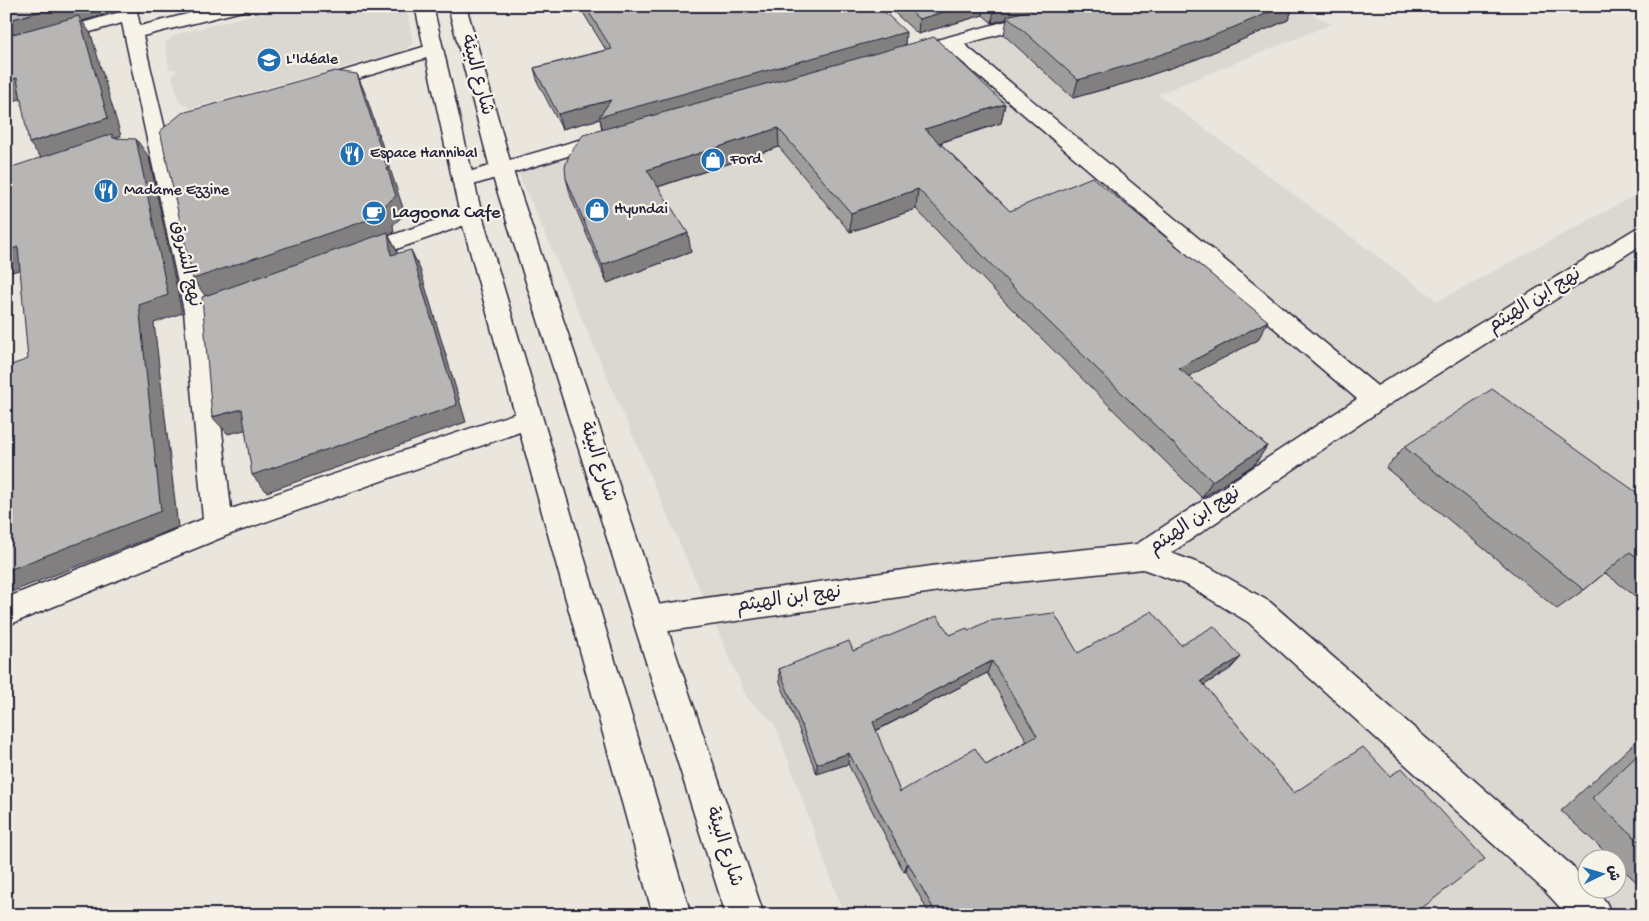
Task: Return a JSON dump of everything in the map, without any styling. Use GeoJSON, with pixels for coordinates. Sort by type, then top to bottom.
{"type":"FeatureCollection","features":[{"type":"Feature","properties":{"kind":"street"},"geometry":{"type":"LineString","coordinates":[[6,51],[130,18],[240,6]]}},
{"type":"Feature","properties":{"kind":"street","name":"شارع البيئة"},"geometry":{"type":"LineString","coordinates":[[424,6],[471,215],[528,419],[672,915]]}},
{"type":"Feature","properties":{"kind":"street","name":"شارع البيئة"},"geometry":{"type":"LineString","coordinates":[[457,6],[501,168],[745,915]]}},
{"type":"Feature","properties":{"kind":"street"},"geometry":{"type":"LineString","coordinates":[[893,58],[915,44],[950,42],[1083,6]]}},
{"type":"Feature","properties":{"kind":"street","name":"نهج الشروق"},"geometry":{"type":"LineString","coordinates":[[130,18],[156,133],[205,308],[218,526]]}},
{"type":"Feature","properties":{"kind":"street"},"geometry":{"type":"LineString","coordinates":[[950,42],[1376,400]]}},
{"type":"Feature","properties":{"kind":"street"},"geometry":{"type":"LineString","coordinates":[[299,90],[433,50]]}},
{"type":"Feature","properties":{"kind":"street"},"geometry":{"type":"LineString","coordinates":[[463,180],[625,133]]}},
{"type":"Feature","properties":{"kind":"street"},"geometry":{"type":"LineString","coordinates":[[334,263],[471,215]]}},
{"type":"Feature","properties":{"kind":"street","name":"نهج ابن الهيثم"},"geometry":{"type":"LineString","coordinates":[[649,620],[960,575],[1144,556],[1376,400],[1643,234]]}},
{"type":"Feature","properties":{"kind":"street"},"geometry":{"type":"LineString","coordinates":[[6,612],[218,526],[528,419]]}},
{"type":"Feature","properties":{"kind":"street"},"geometry":{"type":"LineString","coordinates":[[1144,556],[1198,576],[1259,612],[1557,877],[1593,915]]}},
{"type":"Feature","properties":{"kind":"shaded area","name":"L'Idéale"},"geometry":{"type":"Polygon","coordinates":[[[287,6],[406,6],[413,43],[404,51],[191,108],[179,102],[172,75],[176,73],[175,69],[169,69],[165,43],[177,34],[287,6]]]}},
{"type":"Feature","properties":{"kind":"shaded area"},"geometry":{"type":"Polygon","coordinates":[[[1076,6],[1297,6],[1332,24],[1158,94],[1438,301],[1643,191],[1643,915],[844,915],[775,724],[747,698],[514,163],[1076,6]]]}},
{"type":"Feature","properties":{"kind":"building"},"geometry":{"type":"Polygon","coordinates":[[[6,6],[59,6],[6,21],[6,6]]]}},
{"type":"Feature","properties":{"kind":"building"},"geometry":{"type":"Polygon","coordinates":[[[585,6],[878,6],[906,32],[599,117],[611,100],[558,114],[534,68],[612,49],[585,6]]]}},
{"type":"Feature","properties":{"kind":"building"},"geometry":{"type":"Polygon","coordinates":[[[904,6],[965,6],[919,19],[904,6]]]}},
{"type":"Feature","properties":{"kind":"building"},"geometry":{"type":"Polygon","coordinates":[[[1046,6],[1285,6],[1203,40],[1078,80],[1007,16],[1046,6]]]}},
{"type":"Feature","properties":{"kind":"building"},"geometry":{"type":"Polygon","coordinates":[[[79,16],[108,118],[29,143],[17,78],[6,81],[6,36],[79,16]]]}},
{"type":"Feature","properties":{"kind":"building"},"geometry":{"type":"Polygon","coordinates":[[[934,37],[1005,104],[925,129],[1010,211],[1092,177],[1268,321],[1179,368],[1267,446],[1212,481],[1011,285],[918,189],[851,213],[778,128],[647,170],[688,233],[602,265],[566,178],[565,167],[569,155],[583,135],[934,37]]]}},
{"type":"Feature","properties":{"kind":"building"},"geometry":{"type":"Polygon","coordinates":[[[335,71],[357,74],[396,196],[384,206],[385,214],[193,279],[160,131],[182,113],[335,71]]]}},
{"type":"Feature","properties":{"kind":"building"},"geometry":{"type":"Polygon","coordinates":[[[112,134],[113,138],[136,139],[168,295],[139,305],[161,511],[6,571],[6,367],[28,359],[18,247],[6,251],[6,169],[112,134]]]}},
{"type":"Feature","properties":{"kind":"building"},"geometry":{"type":"Polygon","coordinates":[[[388,232],[391,255],[411,250],[457,405],[252,475],[242,409],[212,417],[202,297],[388,232]]]}},
{"type":"Feature","properties":{"kind":"building"},"geometry":{"type":"Polygon","coordinates":[[[1492,389],[1643,497],[1643,562],[1630,552],[1584,590],[1404,447],[1492,389]]]}},
{"type":"Feature","properties":{"kind":"building"},"geometry":{"type":"Polygon","coordinates":[[[1152,611],[1181,645],[1214,626],[1241,657],[1201,681],[1294,793],[1363,747],[1390,776],[1402,768],[1485,859],[1413,915],[937,915],[907,864],[849,753],[817,764],[779,669],[849,641],[853,651],[937,616],[950,635],[967,628],[968,631],[988,621],[1054,613],[1078,653],[1152,611]],[[992,661],[873,722],[900,792],[975,748],[986,765],[1037,736],[992,661]]]}},
{"type":"Feature","properties":{"kind":"building"},"geometry":{"type":"Polygon","coordinates":[[[1643,750],[1643,845],[1592,798],[1643,750]]]}},
{"type":"Feature","properties":{"kind":"place","name":"L'Idéale"},"geometry":{"type":"Point","coordinates":[269,60]}},
{"type":"Feature","properties":{"kind":"place","name":"Espace Hannibal"},"geometry":{"type":"Point","coordinates":[352,154]}},
{"type":"Feature","properties":{"kind":"place","name":"Ford"},"geometry":{"type":"Point","coordinates":[713,160]}},
{"type":"Feature","properties":{"kind":"place","name":"Madame Ezzine"},"geometry":{"type":"Point","coordinates":[106,191]}},
{"type":"Feature","properties":{"kind":"place","name":"Hyundai"},"geometry":{"type":"Point","coordinates":[597,210]}},
{"type":"Feature","properties":{"kind":"place","name":"Lagoona Cafe"},"geometry":{"type":"Point","coordinates":[374,213]}}]}
